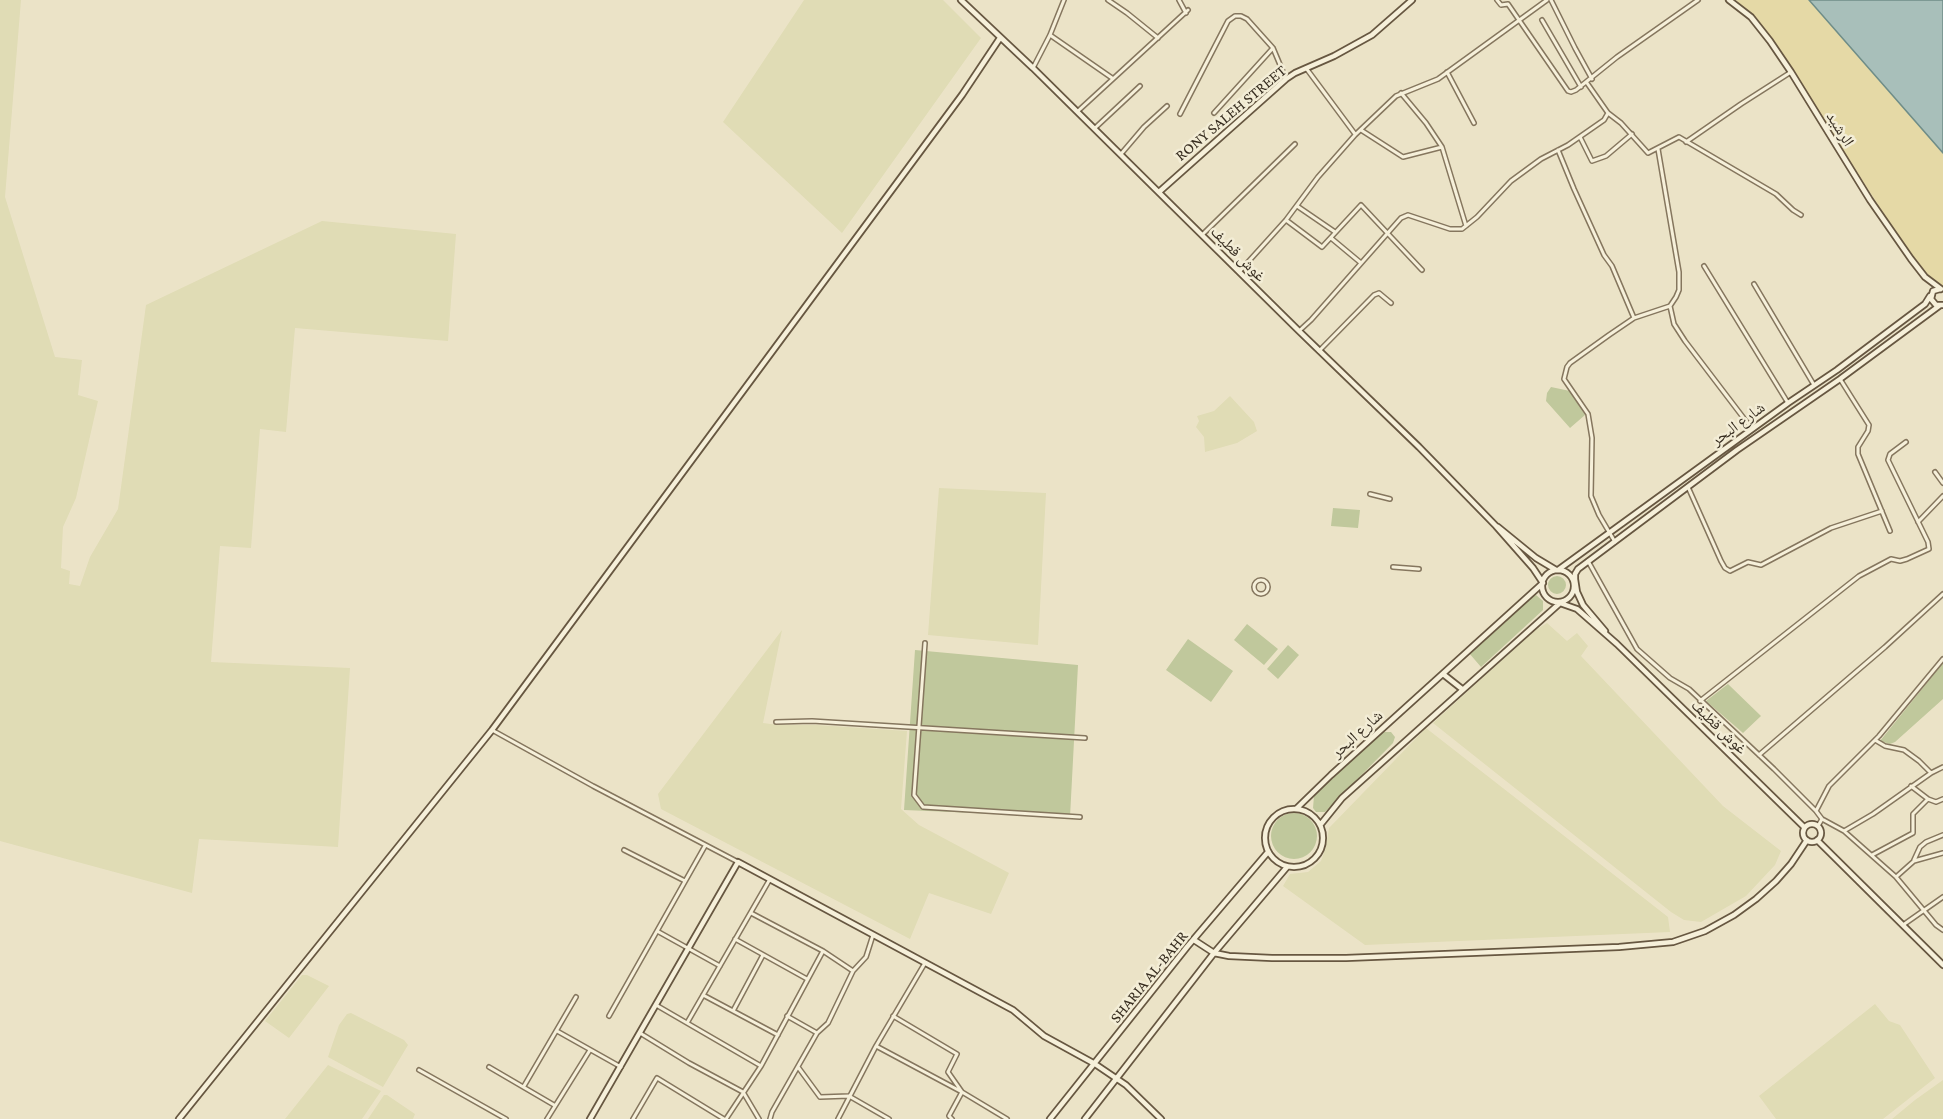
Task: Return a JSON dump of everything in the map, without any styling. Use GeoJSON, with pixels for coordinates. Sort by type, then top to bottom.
{"type":"FeatureCollection","features":[{"type":"Feature","properties":{"kind":"main road","name":"غوش قطيف"},"geometry":{"type":"LineString","coordinates":[[961,0],[1419,447],[1496,526],[1533,568],[1543,583]]}},
{"type":"Feature","properties":{"kind":"main road","name":"RONY SALEH STREET"},"geometry":{"type":"LineString","coordinates":[[1159,192],[1286,79],[1372,35],[1412,0]]}},
{"type":"Feature","properties":{"kind":"main road","name":"الرشيد"},"geometry":{"type":"LineString","coordinates":[[1729,0],[1751,18],[1791,72],[1870,200],[1911,259],[1925,277],[1942,289]]}},
{"type":"Feature","properties":{"kind":"main road"},"geometry":{"type":"LineString","coordinates":[[179,1119],[492,730],[962,95],[1000,38]]}},
{"type":"Feature","properties":{"kind":"main road","name":"الرشيد"},"geometry":{"type":"LineString","coordinates":[[1925,277],[1932,302],[1942,306]]}},
{"type":"Feature","properties":{"kind":"main road","name":"شارع البحر"},"geometry":{"type":"LineString","coordinates":[[1557,570],[1925,304],[1935,290],[1942,289]]}},
{"type":"Feature","properties":{"kind":"main road","name":"شارع البحر"},"geometry":{"type":"LineString","coordinates":[[1574,584],[1575,574],[1588,561],[1942,306]]}},
{"type":"Feature","properties":{"kind":"main road","name":"غوش قطيف"},"geometry":{"type":"LineString","coordinates":[[1496,526],[1536,558],[1557,570]]}},
{"type":"Feature","properties":{"kind":"main road"},"geometry":{"type":"LineString","coordinates":[[1321,824],[1342,798],[1462,689],[1560,603],[1569,598],[1574,584],[1570,575],[1557,570],[1546,575],[1543,583],[1546,597],[1560,603]]}},
{"type":"Feature","properties":{"kind":"main road","name":"شارع البحر"},"geometry":{"type":"LineString","coordinates":[[1296,808],[1543,583]]}},
{"type":"Feature","properties":{"kind":"main road","name":"غوش قطيف"},"geometry":{"type":"LineString","coordinates":[[1574,584],[1583,605],[1617,644]]}},
{"type":"Feature","properties":{"kind":"main road","name":"غوش قطيف"},"geometry":{"type":"LineString","coordinates":[[1560,603],[1577,609],[1617,644],[1804,827]]}},
{"type":"Feature","properties":{"kind":"main road"},"geometry":{"type":"LineString","coordinates":[[1443,674],[1462,689]]}},
{"type":"Feature","properties":{"kind":"main road"},"geometry":{"type":"LineString","coordinates":[[1296,808],[1314,816],[1321,824],[1324,834],[1320,853],[1306,866],[1287,867],[1268,852],[1265,843],[1268,826],[1279,813],[1296,808]]}},
{"type":"Feature","properties":{"kind":"main road"},"geometry":{"type":"LineString","coordinates":[[1811,824],[1818,826],[1821,833],[1817,840],[1811,842],[1803,836],[1804,827],[1811,824]]}},
{"type":"Feature","properties":{"kind":"main road"},"geometry":{"type":"LineString","coordinates":[[1194,940],[1214,953],[1262,958],[1346,958],[1619,947],[1673,942],[1705,931],[1734,915],[1756,899],[1776,882],[1807,840]]}},
{"type":"Feature","properties":{"kind":"main road"},"geometry":{"type":"LineString","coordinates":[[1817,840],[1943,965]]}},
{"type":"Feature","properties":{"kind":"main road","name":"SHARIA AL-BAHR"},"geometry":{"type":"LineString","coordinates":[[1050,1119],[1268,852]]}},
{"type":"Feature","properties":{"kind":"main road"},"geometry":{"type":"LineString","coordinates":[[590,1119],[738,862],[1013,1010],[1044,1035],[1116,1078],[1161,1119]]}},
{"type":"Feature","properties":{"kind":"main road"},"geometry":{"type":"LineString","coordinates":[[1085,1119],[1214,953],[1287,867]]}},
{"type":"Feature","properties":{"kind":"street"},"geometry":{"type":"LineString","coordinates":[[1033,68],[1065,0]]}},
{"type":"Feature","properties":{"kind":"street"},"geometry":{"type":"LineString","coordinates":[[1108,0],[1158,38]]}},
{"type":"Feature","properties":{"kind":"street"},"geometry":{"type":"LineString","coordinates":[[1077,112],[1187,12],[1179,0]]}},
{"type":"Feature","properties":{"kind":"street"},"geometry":{"type":"LineString","coordinates":[[1497,0],[1501,5],[1509,4],[1568,91],[1576,90],[1587,83],[1617,57],[1698,0]]}},
{"type":"Feature","properties":{"kind":"street"},"geometry":{"type":"LineString","coordinates":[[1239,272],[1286,220],[1318,177],[1355,135],[1401,93],[1432,81],[1447,72],[1549,0],[1592,79]]}},
{"type":"Feature","properties":{"kind":"street"},"geometry":{"type":"LineString","coordinates":[[1180,114],[1231,18],[1238,15],[1247,19],[1273,48],[1286,79]]}},
{"type":"Feature","properties":{"kind":"street"},"geometry":{"type":"LineString","coordinates":[[1542,20],[1581,87]]}},
{"type":"Feature","properties":{"kind":"street"},"geometry":{"type":"LineString","coordinates":[[1050,35],[1112,78]]}},
{"type":"Feature","properties":{"kind":"street"},"geometry":{"type":"LineString","coordinates":[[1214,113],[1273,48]]}},
{"type":"Feature","properties":{"kind":"street"},"geometry":{"type":"LineString","coordinates":[[1306,68],[1355,135]]}},
{"type":"Feature","properties":{"kind":"street"},"geometry":{"type":"LineString","coordinates":[[1447,72],[1474,123]]}},
{"type":"Feature","properties":{"kind":"street"},"geometry":{"type":"LineString","coordinates":[[1686,142],[1791,72]]}},
{"type":"Feature","properties":{"kind":"street"},"geometry":{"type":"LineString","coordinates":[[1587,83],[1608,113],[1632,134],[1648,153],[1679,136],[1776,194],[1801,215]]}},
{"type":"Feature","properties":{"kind":"street"},"geometry":{"type":"LineString","coordinates":[[1094,129],[1140,86]]}},
{"type":"Feature","properties":{"kind":"street"},"geometry":{"type":"LineString","coordinates":[[1401,93],[1442,147],[1466,227]]}},
{"type":"Feature","properties":{"kind":"street"},"geometry":{"type":"LineString","coordinates":[[1120,156],[1167,106]]}},
{"type":"Feature","properties":{"kind":"street"},"geometry":{"type":"LineString","coordinates":[[1299,331],[1406,215],[1455,230],[1466,227],[1511,181],[1541,159],[1580,137],[1604,120],[1608,113]]}},
{"type":"Feature","properties":{"kind":"street"},"geometry":{"type":"LineString","coordinates":[[1361,129],[1403,157],[1442,147]]}},
{"type":"Feature","properties":{"kind":"street"},"geometry":{"type":"LineString","coordinates":[[1580,137],[1592,161],[1606,156],[1632,134]]}},
{"type":"Feature","properties":{"kind":"street"},"geometry":{"type":"LineString","coordinates":[[1202,235],[1295,144]]}},
{"type":"Feature","properties":{"kind":"street"},"geometry":{"type":"LineString","coordinates":[[1614,542],[1591,496],[1592,438],[1588,414],[1564,379],[1570,363],[1634,318],[1670,306],[1679,290],[1679,272],[1658,149]]}},
{"type":"Feature","properties":{"kind":"street"},"geometry":{"type":"LineString","coordinates":[[1558,150],[1634,318]]}},
{"type":"Feature","properties":{"kind":"street"},"geometry":{"type":"LineString","coordinates":[[1286,220],[1322,247],[1361,205],[1422,270]]}},
{"type":"Feature","properties":{"kind":"street"},"geometry":{"type":"LineString","coordinates":[[1297,206],[1335,232]]}},
{"type":"Feature","properties":{"kind":"street"},"geometry":{"type":"LineString","coordinates":[[1331,238],[1361,264]]}},
{"type":"Feature","properties":{"kind":"street"},"geometry":{"type":"LineString","coordinates":[[1704,267],[1788,403]]}},
{"type":"Feature","properties":{"kind":"street"},"geometry":{"type":"LineString","coordinates":[[1754,284],[1814,385]]}},
{"type":"Feature","properties":{"kind":"street"},"geometry":{"type":"LineString","coordinates":[[1319,351],[1374,295],[1379,293],[1391,303]]}},
{"type":"Feature","properties":{"kind":"street"},"geometry":{"type":"LineString","coordinates":[[1670,306],[1674,324],[1685,341],[1752,429]]}},
{"type":"Feature","properties":{"kind":"street"},"geometry":{"type":"LineString","coordinates":[[1840,378],[1869,425],[1857,454],[1890,531]]}},
{"type":"Feature","properties":{"kind":"street"},"geometry":{"type":"LineString","coordinates":[[1700,701],[1859,576],[1891,559],[1900,561],[1929,549],[1928,542],[1888,460],[1890,454],[1906,442]]}},
{"type":"Feature","properties":{"kind":"street"},"geometry":{"type":"LineString","coordinates":[[1935,472],[1943,483]]}},
{"type":"Feature","properties":{"kind":"street"},"geometry":{"type":"LineString","coordinates":[[1688,487],[1721,561],[1730,571],[1748,562],[1761,565],[1831,528],[1882,511]]}},
{"type":"Feature","properties":{"kind":"street"},"geometry":{"type":"LineString","coordinates":[[1370,494],[1390,500]]}},
{"type":"Feature","properties":{"kind":"street"},"geometry":{"type":"LineString","coordinates":[[1918,522],[1943,496]]}},
{"type":"Feature","properties":{"kind":"street"},"geometry":{"type":"LineString","coordinates":[[1588,561],[1637,649],[1670,678],[1689,689],[1822,819],[1844,831],[1896,877],[1936,925],[1943,930]]}},
{"type":"Feature","properties":{"kind":"street"},"geometry":{"type":"LineString","coordinates":[[1393,567],[1419,568]]}},
{"type":"Feature","properties":{"kind":"street"},"geometry":{"type":"LineString","coordinates":[[1258,580],[1265,581],[1268,585],[1268,590],[1263,594],[1257,593],[1254,589],[1258,580]]}},
{"type":"Feature","properties":{"kind":"street"},"geometry":{"type":"LineString","coordinates":[[1759,755],[1886,647],[1943,594]]}},
{"type":"Feature","properties":{"kind":"street"},"geometry":{"type":"LineString","coordinates":[[925,644],[914,795],[923,807],[1080,817]]}},
{"type":"Feature","properties":{"kind":"street"},"geometry":{"type":"LineString","coordinates":[[1816,811],[1829,786],[1875,740],[1943,659]]}},
{"type":"Feature","properties":{"kind":"street"},"geometry":{"type":"LineString","coordinates":[[776,722],[812,721],[1085,738]]}},
{"type":"Feature","properties":{"kind":"street"},"geometry":{"type":"LineString","coordinates":[[492,730],[738,862]]}},
{"type":"Feature","properties":{"kind":"street"},"geometry":{"type":"LineString","coordinates":[[1875,740],[1885,746],[1904,750],[1919,760],[1931,773]]}},
{"type":"Feature","properties":{"kind":"street"},"geometry":{"type":"LineString","coordinates":[[1844,831],[1943,767]]}},
{"type":"Feature","properties":{"kind":"street"},"geometry":{"type":"LineString","coordinates":[[1911,786],[1928,799],[1936,802],[1943,799]]}},
{"type":"Feature","properties":{"kind":"street"},"geometry":{"type":"LineString","coordinates":[[1872,855],[1913,833],[1913,814],[1928,799]]}},
{"type":"Feature","properties":{"kind":"street"},"geometry":{"type":"LineString","coordinates":[[1818,826],[1822,819]]}},
{"type":"Feature","properties":{"kind":"street"},"geometry":{"type":"LineString","coordinates":[[1896,877],[1914,861],[1920,847],[1943,835]]}},
{"type":"Feature","properties":{"kind":"street"},"geometry":{"type":"LineString","coordinates":[[609,1016],[705,846]]}},
{"type":"Feature","properties":{"kind":"street"},"geometry":{"type":"LineString","coordinates":[[624,850],[685,881]]}},
{"type":"Feature","properties":{"kind":"street"},"geometry":{"type":"LineString","coordinates":[[1914,861],[1943,853]]}},
{"type":"Feature","properties":{"kind":"street"},"geometry":{"type":"LineString","coordinates":[[687,1023],[770,879]]}},
{"type":"Feature","properties":{"kind":"street"},"geometry":{"type":"LineString","coordinates":[[1904,925],[1943,897]]}},
{"type":"Feature","properties":{"kind":"street"},"geometry":{"type":"LineString","coordinates":[[752,913],[823,951],[853,971]]}},
{"type":"Feature","properties":{"kind":"street"},"geometry":{"type":"LineString","coordinates":[[657,931],[720,966]]}},
{"type":"Feature","properties":{"kind":"street"},"geometry":{"type":"LineString","coordinates":[[768,1119],[817,1033],[828,1023],[853,971],[866,957],[873,935]]}},
{"type":"Feature","properties":{"kind":"street"},"geometry":{"type":"LineString","coordinates":[[735,939],[808,980]]}},
{"type":"Feature","properties":{"kind":"street"},"geometry":{"type":"LineString","coordinates":[[633,1119],[657,1078],[725,1119],[761,1066],[823,951]]}},
{"type":"Feature","properties":{"kind":"street"},"geometry":{"type":"LineString","coordinates":[[733,1011],[763,955]]}},
{"type":"Feature","properties":{"kind":"street"},"geometry":{"type":"LineString","coordinates":[[838,1119],[876,1046],[925,963]]}},
{"type":"Feature","properties":{"kind":"street"},"geometry":{"type":"LineString","coordinates":[[703,995],[778,1035]]}},
{"type":"Feature","properties":{"kind":"street"},"geometry":{"type":"LineString","coordinates":[[524,1086],[576,997]]}},
{"type":"Feature","properties":{"kind":"street"},"geometry":{"type":"LineString","coordinates":[[656,1005],[761,1066]]}},
{"type":"Feature","properties":{"kind":"street"},"geometry":{"type":"LineString","coordinates":[[787,1016],[817,1033]]}},
{"type":"Feature","properties":{"kind":"street"},"geometry":{"type":"LineString","coordinates":[[893,1016],[957,1054],[948,1072],[962,1092]]}},
{"type":"Feature","properties":{"kind":"street"},"geometry":{"type":"LineString","coordinates":[[556,1030],[621,1067]]}},
{"type":"Feature","properties":{"kind":"street"},"geometry":{"type":"LineString","coordinates":[[640,1034],[742,1092],[759,1119]]}},
{"type":"Feature","properties":{"kind":"street"},"geometry":{"type":"LineString","coordinates":[[876,1046],[1007,1119]]}},
{"type":"Feature","properties":{"kind":"street"},"geometry":{"type":"LineString","coordinates":[[548,1119],[554,1105],[590,1050]]}},
{"type":"Feature","properties":{"kind":"street"},"geometry":{"type":"LineString","coordinates":[[489,1067],[554,1105]]}},
{"type":"Feature","properties":{"kind":"street"},"geometry":{"type":"LineString","coordinates":[[798,1067],[820,1096],[849,1096],[889,1119]]}},
{"type":"Feature","properties":{"kind":"street"},"geometry":{"type":"LineString","coordinates":[[419,1070],[506,1119]]}},
{"type":"Feature","properties":{"kind":"street"},"geometry":{"type":"LineString","coordinates":[[952,1119],[949,1116],[962,1092]]}},
{"type":"Feature","properties":{"kind":"shaded area"},"geometry":{"type":"Polygon","coordinates":[[[0,0],[21,0],[5,197],[55,357],[82,360],[78,395],[98,401],[76,498],[63,527],[61,568],[70,571],[69,584],[80,586],[90,557],[118,509],[146,305],[322,221],[456,234],[448,341],[295,328],[286,432],[260,429],[251,548],[220,546],[211,662],[350,668],[338,847],[199,839],[192,893],[0,841],[0,0]]]}},
{"type":"Feature","properties":{"kind":"shaded area"},"geometry":{"type":"Polygon","coordinates":[[[804,0],[943,0],[981,38],[842,233],[723,122],[804,0]]]}},
{"type":"Feature","properties":{"kind":"shaded area"},"geometry":{"type":"Polygon","coordinates":[[[1230,396],[1254,422],[1257,431],[1237,443],[1205,452],[1204,437],[1196,427],[1199,421],[1197,416],[1214,411],[1230,396]]]}},
{"type":"Feature","properties":{"kind":"shaded area"},"geometry":{"type":"Polygon","coordinates":[[[939,488],[1046,493],[1038,645],[928,635],[939,488]]]}},
{"type":"Feature","properties":{"kind":"shaded area"},"geometry":{"type":"Polygon","coordinates":[[[1547,623],[1567,641],[1577,633],[1588,646],[1581,656],[1723,806],[1781,851],[1775,865],[1746,896],[1701,922],[1684,920],[1433,723],[1534,631],[1547,623]]]}},
{"type":"Feature","properties":{"kind":"shaded area"},"geometry":{"type":"Polygon","coordinates":[[[782,630],[763,723],[907,731],[901,809],[919,825],[1009,873],[991,914],[929,893],[910,939],[661,809],[658,794],[782,630]]]}},
{"type":"Feature","properties":{"kind":"shaded area"},"geometry":{"type":"Polygon","coordinates":[[[1426,728],[1668,917],[1670,932],[1365,945],[1283,886],[1290,874],[1308,872],[1321,861],[1329,828],[1426,728]]]}},
{"type":"Feature","properties":{"kind":"shaded area"},"geometry":{"type":"Polygon","coordinates":[[[302,975],[307,975],[329,986],[289,1038],[265,1021],[302,975]]]}},
{"type":"Feature","properties":{"kind":"shaded area"},"geometry":{"type":"Polygon","coordinates":[[[1875,1004],[1889,1021],[1900,1025],[1935,1078],[1883,1119],[1776,1119],[1759,1096],[1875,1004]]]}},
{"type":"Feature","properties":{"kind":"shaded area"},"geometry":{"type":"Polygon","coordinates":[[[351,1013],[404,1040],[408,1045],[383,1087],[328,1057],[339,1025],[347,1014],[351,1013]]]}},
{"type":"Feature","properties":{"kind":"shaded area"},"geometry":{"type":"Polygon","coordinates":[[[328,1065],[381,1091],[362,1119],[285,1119],[328,1065]]]}},
{"type":"Feature","properties":{"kind":"shaded area"},"geometry":{"type":"Polygon","coordinates":[[[1943,1080],[1943,1119],[1892,1119],[1915,1100],[1943,1080]]]}},
{"type":"Feature","properties":{"kind":"shaded area"},"geometry":{"type":"Polygon","coordinates":[[[384,1095],[415,1114],[413,1119],[368,1119],[384,1095]]]}},
{"type":"Feature","properties":{"kind":"green space"},"geometry":{"type":"Polygon","coordinates":[[[1551,387],[1570,391],[1585,415],[1570,428],[1546,401],[1551,387]]]}},
{"type":"Feature","properties":{"kind":"green space"},"geometry":{"type":"Polygon","coordinates":[[[1333,508],[1360,510],[1358,528],[1331,526],[1333,508]]]}},
{"type":"Feature","properties":{"kind":"green space"},"geometry":{"type":"Polygon","coordinates":[[[1553,576],[1561,576],[1566,581],[1564,592],[1553,594],[1548,589],[1548,581],[1553,576]]]}},
{"type":"Feature","properties":{"kind":"green space"},"geometry":{"type":"Polygon","coordinates":[[[1536,595],[1543,601],[1543,610],[1481,667],[1469,653],[1528,599],[1536,595]]]}},
{"type":"Feature","properties":{"kind":"green space"},"geometry":{"type":"Polygon","coordinates":[[[1247,624],[1278,649],[1264,665],[1234,640],[1247,624]]]}},
{"type":"Feature","properties":{"kind":"green space"},"geometry":{"type":"Polygon","coordinates":[[[1188,639],[1233,671],[1211,702],[1166,670],[1188,639]]]}},
{"type":"Feature","properties":{"kind":"green space"},"geometry":{"type":"Polygon","coordinates":[[[1288,645],[1299,655],[1278,679],[1267,669],[1288,645]]]}},
{"type":"Feature","properties":{"kind":"green space"},"geometry":{"type":"Polygon","coordinates":[[[915,650],[1078,665],[1070,817],[904,810],[915,650]]]}},
{"type":"Feature","properties":{"kind":"green space"},"geometry":{"type":"Polygon","coordinates":[[[1943,663],[1943,699],[1895,742],[1890,744],[1880,741],[1943,663]]]}},
{"type":"Feature","properties":{"kind":"green space"},"geometry":{"type":"Polygon","coordinates":[[[1728,684],[1761,716],[1743,733],[1706,701],[1728,684]]]}},
{"type":"Feature","properties":{"kind":"green space"},"geometry":{"type":"Polygon","coordinates":[[[1383,732],[1391,732],[1395,737],[1393,743],[1325,812],[1316,812],[1313,808],[1314,796],[1383,732]]]}},
{"type":"Feature","properties":{"kind":"green space"},"geometry":{"type":"Polygon","coordinates":[[[1294,813],[1310,820],[1317,836],[1310,852],[1294,859],[1278,852],[1271,836],[1278,820],[1294,813]]]}},
{"type":"Feature","properties":{"kind":"sand"},"geometry":{"type":"Polygon","coordinates":[[[1736,0],[1840,0],[1943,136],[1943,288],[1923,270],[1893,228],[1769,35],[1736,0]]]}},
{"type":"Feature","properties":{"kind":"water"},"geometry":{"type":"Polygon","coordinates":[[[1809,0],[1943,0],[1943,153],[1809,0]]]}}]}
